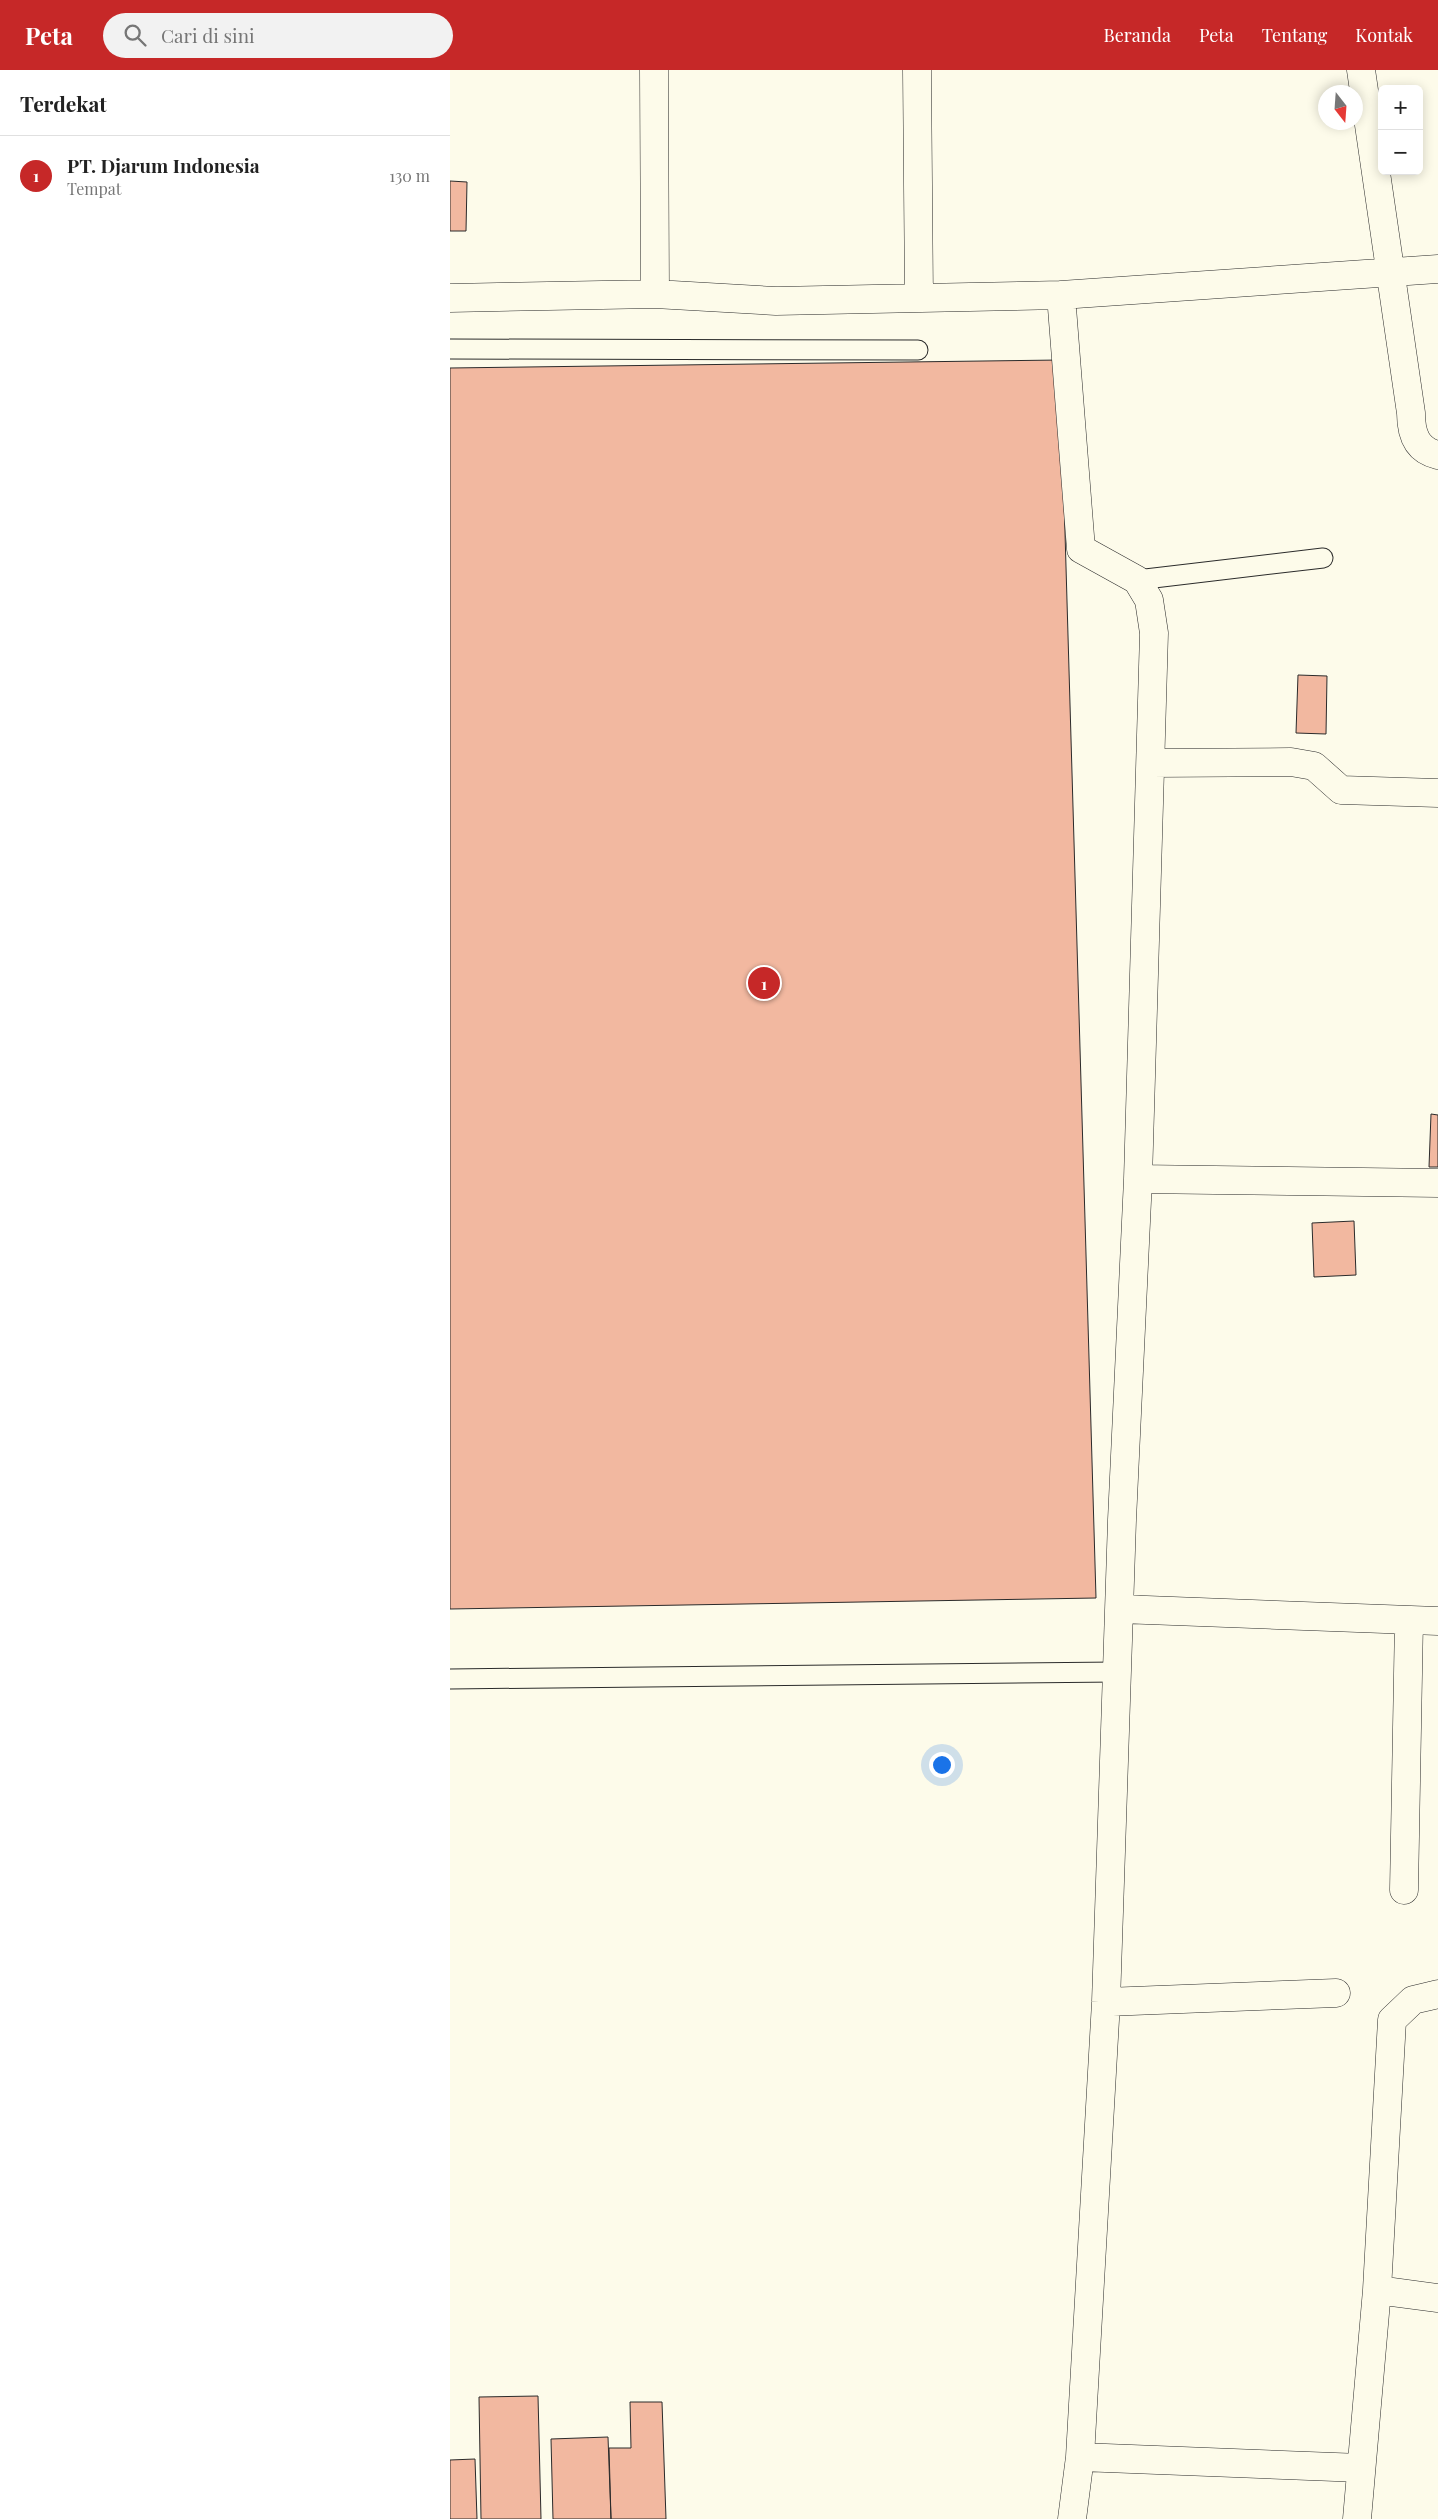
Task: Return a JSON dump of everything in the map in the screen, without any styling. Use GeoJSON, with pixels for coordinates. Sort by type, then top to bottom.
{"type":"FeatureCollection","features":[{"type":"Feature","properties":{"kind":"street"},"geometry":{"type":"LineString","coordinates":[[654,70],[655,294]]}},
{"type":"Feature","properties":{"kind":"street"},"geometry":{"type":"LineString","coordinates":[[917,70],[919,298]]}},
{"type":"Feature","properties":{"kind":"street"},"geometry":{"type":"LineString","coordinates":[[1361,70],[1411,413],[1412,431],[1420,446],[1438,454]]}},
{"type":"Feature","properties":{"kind":"street"},"geometry":{"type":"LineString","coordinates":[[450,298],[655,294],[776,300],[1061,295],[1438,269]]}},
{"type":"Feature","properties":{"kind":"street"},"geometry":{"type":"LineString","coordinates":[[1061,295],[1081,549],[1137,580],[1148,600],[1154,633],[1138,1179],[1117,1672],[1106,2002],[1080,2457],[1072,2519]]}},
{"type":"Feature","properties":{"kind":"street"},"geometry":{"type":"LineString","coordinates":[[1151,762],[1291,762],[1314,766],[1341,790],[1438,794]]}},
{"type":"Feature","properties":{"kind":"street"},"geometry":{"type":"LineString","coordinates":[[1138,1179],[1438,1183]]}},
{"type":"Feature","properties":{"kind":"street"},"geometry":{"type":"LineString","coordinates":[[1120,1609],[1438,1621]]}},
{"type":"Feature","properties":{"kind":"street"},"geometry":{"type":"LineString","coordinates":[[1404,1890],[1409,1620]]}},
{"type":"Feature","properties":{"kind":"street"},"geometry":{"type":"LineString","coordinates":[[1106,2002],[1336,1993]]}},
{"type":"Feature","properties":{"kind":"street"},"geometry":{"type":"LineString","coordinates":[[1357,2519],[1377,2290],[1392,2020],[1413,2000],[1438,1994]]}},
{"type":"Feature","properties":{"kind":"street"},"geometry":{"type":"LineString","coordinates":[[1377,2290],[1438,2298]]}},
{"type":"Feature","properties":{"kind":"street"},"geometry":{"type":"LineString","coordinates":[[1080,2457],[1361,2468]]}},
{"type":"Feature","properties":{"kind":"lane"},"geometry":{"type":"LineString","coordinates":[[450,350],[918,350]]}},
{"type":"Feature","properties":{"kind":"lane"},"geometry":{"type":"LineString","coordinates":[[1137,580],[1323,558]]}},
{"type":"Feature","properties":{"kind":"lane"},"geometry":{"type":"LineString","coordinates":[[450,1679],[1117,1672]]}},
{"type":"Feature","properties":{"kind":"building"},"geometry":{"type":"Polygon","coordinates":[[[450,181],[467,182],[466,231],[450,231],[450,181]]]}},
{"type":"Feature","properties":{"kind":"building"},"geometry":{"type":"Polygon","coordinates":[[[1060,360],[1096,1598],[450,1609],[450,368],[1060,360]]]}},
{"type":"Feature","properties":{"kind":"building"},"geometry":{"type":"Polygon","coordinates":[[[1298,675],[1327,676],[1326,734],[1296,733],[1298,675]]]}},
{"type":"Feature","properties":{"kind":"building"},"geometry":{"type":"Polygon","coordinates":[[[1431,1114],[1438,1115],[1438,1167],[1429,1167],[1431,1114]]]}},
{"type":"Feature","properties":{"kind":"building"},"geometry":{"type":"Polygon","coordinates":[[[1354,1221],[1356,1275],[1314,1277],[1312,1223],[1354,1221]]]}},
{"type":"Feature","properties":{"kind":"building"},"geometry":{"type":"Polygon","coordinates":[[[538,2396],[541,2519],[481,2519],[479,2397],[538,2396]]]}},
{"type":"Feature","properties":{"kind":"building"},"geometry":{"type":"Polygon","coordinates":[[[630,2402],[662,2402],[666,2519],[611,2519],[609,2448],[631,2448],[630,2402]]]}},
{"type":"Feature","properties":{"kind":"building"},"geometry":{"type":"Polygon","coordinates":[[[608,2437],[611,2519],[553,2519],[551,2439],[608,2437]]]}},
{"type":"Feature","properties":{"kind":"building"},"geometry":{"type":"Polygon","coordinates":[[[475,2459],[477,2519],[450,2519],[450,2460],[475,2459]]]}},
{"type":"Feature","properties":{"kind":"place","name":"PT. Djarum Indonesia"},"geometry":{"type":"Point","coordinates":[764,983]}}]}
